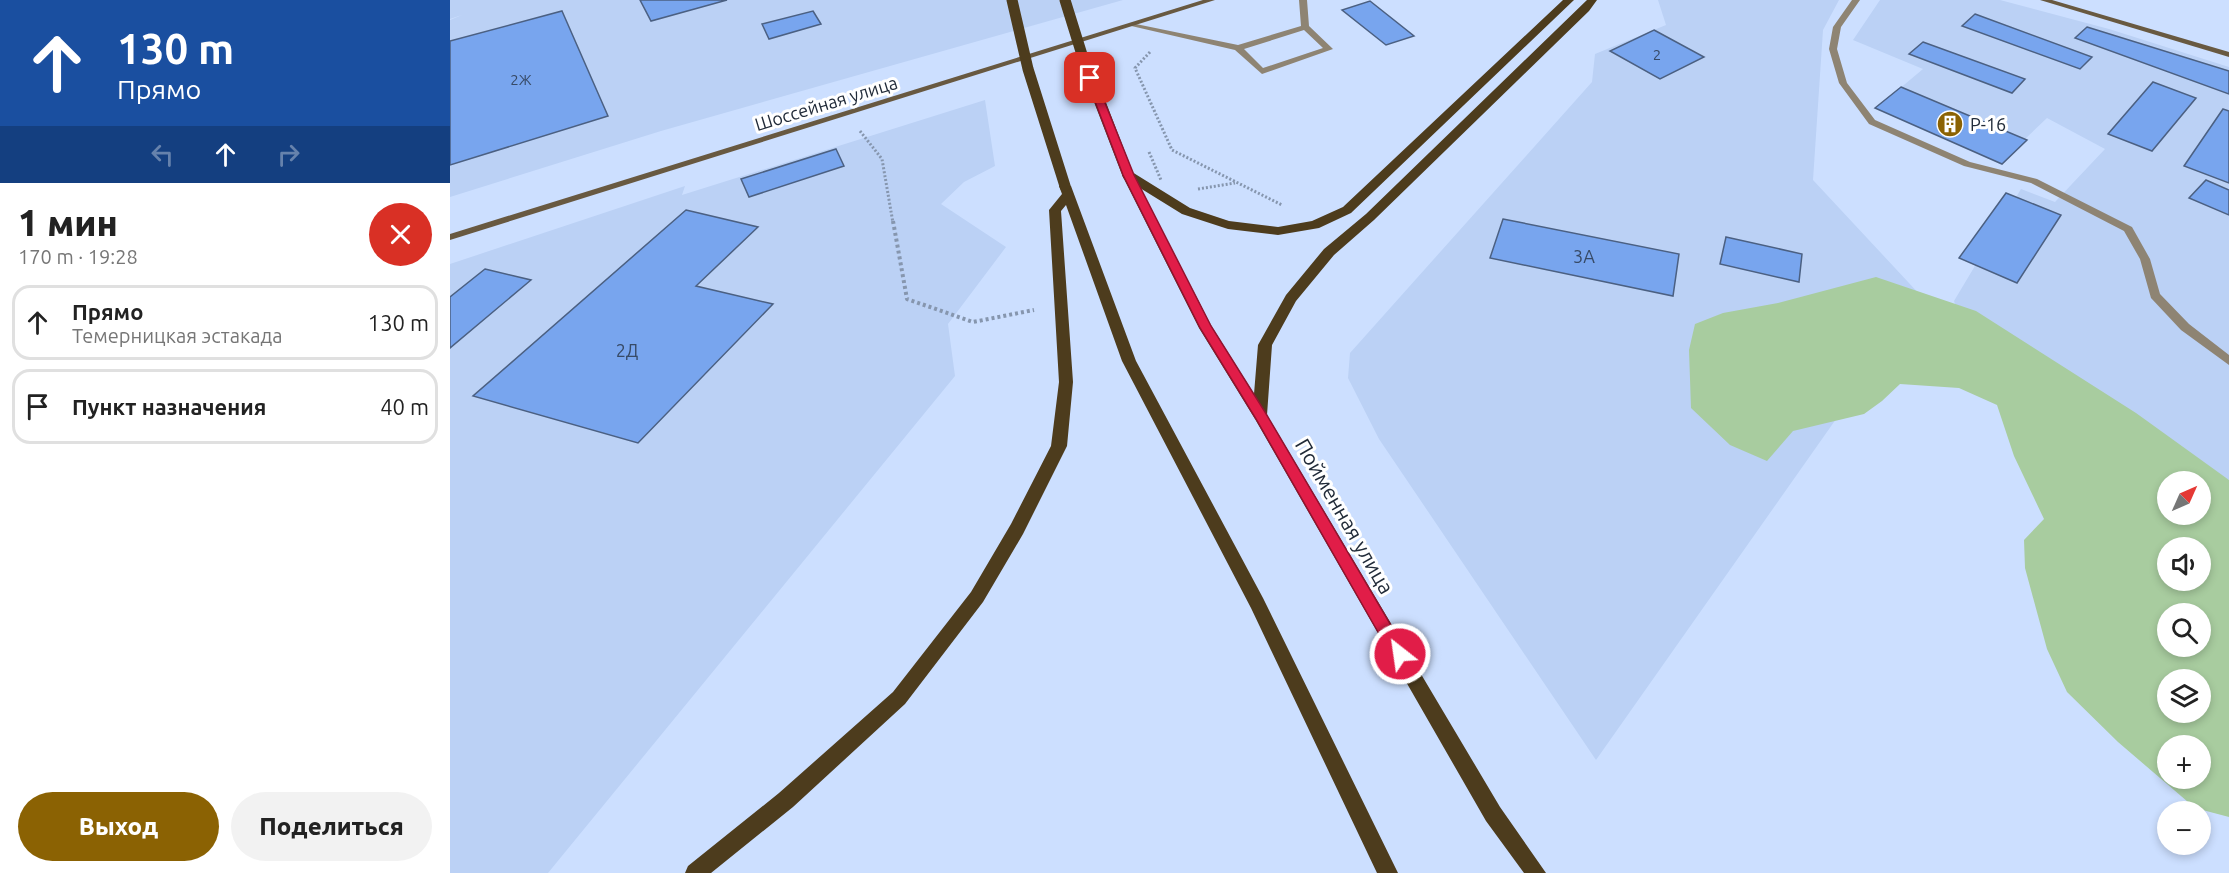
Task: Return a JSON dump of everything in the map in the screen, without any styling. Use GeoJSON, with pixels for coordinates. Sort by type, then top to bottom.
{"type":"FeatureCollection","features":[{"type":"Feature","properties":{"kind":"main road"},"geometry":{"type":"LineString","coordinates":[[1012,0],[1028,69],[1066,191],[1129,361],[1257,603],[1388,873]]}},
{"type":"Feature","properties":{"kind":"main road","name":"Пойменная улица"},"geometry":{"type":"LineString","coordinates":[[1065,0],[1083,58],[1128,175],[1206,328],[1260,415],[1493,813],[1536,873]]}},
{"type":"Feature","properties":{"kind":"main road","name":"Шоссейная улица"},"geometry":{"type":"LineString","coordinates":[[450,237],[1211,0]]}},
{"type":"Feature","properties":{"kind":"main road"},"geometry":{"type":"LineString","coordinates":[[1128,175],[1185,211],[1228,225],[1278,231],[1315,225],[1347,210],[1569,0]]}},
{"type":"Feature","properties":{"kind":"main road"},"geometry":{"type":"LineString","coordinates":[[1260,415],[1265,345],[1291,298],[1329,252],[1370,218],[1593,0]]}},
{"type":"Feature","properties":{"kind":"main road"},"geometry":{"type":"LineString","coordinates":[[2044,0],[2229,55]]}},
{"type":"Feature","properties":{"kind":"main road"},"geometry":{"type":"LineString","coordinates":[[695,873],[786,800],[899,698],[977,597],[1017,529],[1059,446],[1066,382],[1055,210],[1066,191]]}},
{"type":"Feature","properties":{"kind":"lane"},"geometry":{"type":"LineString","coordinates":[[1238,48],[1262,70],[1329,49],[1305,27],[1303,0]]}},
{"type":"Feature","properties":{"kind":"lane"},"geometry":{"type":"LineString","coordinates":[[1856,0],[1837,27],[1833,50],[1843,83],[1872,122],[1967,164],[2034,181],[2128,229],[2145,259],[2155,296],[2185,327],[2229,361]]}},
{"type":"Feature","properties":{"kind":"lane"},"geometry":{"type":"LineString","coordinates":[[1131,25],[1238,48],[1305,27]]}},
{"type":"Feature","properties":{"kind":"path"},"geometry":{"type":"LineString","coordinates":[[1171,34],[1141,59],[1135,68],[1172,150],[1287,207]]}},
{"type":"Feature","properties":{"kind":"path"},"geometry":{"type":"LineString","coordinates":[[846,114],[882,159],[907,299],[973,322],[1037,310]]}},
{"type":"Feature","properties":{"kind":"shaded area"},"geometry":{"type":"Polygon","coordinates":[[[450,0],[1123,0],[661,131],[450,197],[450,20],[462,15],[450,19],[450,0]]]}},
{"type":"Feature","properties":{"kind":"shaded area"},"geometry":{"type":"Polygon","coordinates":[[[1658,0],[1839,0],[1823,30],[1813,180],[1922,297],[1596,760],[1379,439],[1348,378],[1350,353],[1592,82],[1595,54],[1666,25],[1658,0]]]}},
{"type":"Feature","properties":{"kind":"shaded area"},"geometry":{"type":"Polygon","coordinates":[[[1880,0],[2000,0],[2109,29],[2229,67],[2229,480],[1959,315],[1954,301],[2021,189],[2055,202],[2105,149],[2047,118],[2005,158],[1880,105],[1923,69],[1853,40],[1880,0]]]}},
{"type":"Feature","properties":{"kind":"shaded area"},"geometry":{"type":"Polygon","coordinates":[[[985,100],[995,166],[964,182],[941,204],[1006,247],[948,324],[955,376],[548,873],[450,873],[450,264],[685,186],[682,195],[985,100]]]}},
{"type":"Feature","properties":{"kind":"green space"},"geometry":{"type":"Polygon","coordinates":[[[1876,277],[1976,311],[2136,413],[2229,480],[2229,817],[2211,812],[2211,801],[2187,801],[2173,789],[2211,789],[2211,735],[2157,735],[2157,775],[2118,742],[2067,692],[2047,649],[2025,568],[2024,540],[2044,519],[2014,456],[1997,405],[1959,388],[1900,384],[1864,414],[1793,431],[1767,461],[1730,445],[1691,408],[1689,350],[1695,324],[1723,313],[1778,303],[1876,277]]]}},
{"type":"Feature","properties":{"kind":"building"},"geometry":{"type":"Polygon","coordinates":[[[640,0],[727,0],[651,21],[640,0]]]}},
{"type":"Feature","properties":{"kind":"building"},"geometry":{"type":"Polygon","coordinates":[[[1370,1],[1414,36],[1386,45],[1342,10],[1370,1]]]}},
{"type":"Feature","properties":{"kind":"building"},"geometry":{"type":"Polygon","coordinates":[[[562,11],[608,116],[450,165],[450,41],[562,11]]]}},
{"type":"Feature","properties":{"kind":"building"},"geometry":{"type":"Polygon","coordinates":[[[813,11],[821,24],[769,39],[762,24],[813,11]]]}},
{"type":"Feature","properties":{"kind":"building"},"geometry":{"type":"Polygon","coordinates":[[[1975,14],[2092,57],[2080,69],[1962,26],[1975,14]]]}},
{"type":"Feature","properties":{"kind":"building"},"geometry":{"type":"Polygon","coordinates":[[[2087,27],[2229,71],[2229,94],[2075,38],[2087,27]]]}},
{"type":"Feature","properties":{"kind":"building"},"geometry":{"type":"Polygon","coordinates":[[[1654,30],[1704,57],[1660,79],[1610,51],[1654,30]]]}},
{"type":"Feature","properties":{"kind":"building"},"geometry":{"type":"Polygon","coordinates":[[[1923,42],[2025,79],[2012,93],[1909,54],[1923,42]]]}},
{"type":"Feature","properties":{"kind":"building"},"geometry":{"type":"Polygon","coordinates":[[[2153,82],[2196,98],[2152,151],[2108,134],[2153,82]]]}},
{"type":"Feature","properties":{"kind":"building","name":"Р-16"},"geometry":{"type":"Polygon","coordinates":[[[1901,87],[2027,140],[2002,164],[1875,108],[1901,87]]]}},
{"type":"Feature","properties":{"kind":"building"},"geometry":{"type":"Polygon","coordinates":[[[2223,109],[2229,111],[2229,183],[2184,166],[2223,109]]]}},
{"type":"Feature","properties":{"kind":"building"},"geometry":{"type":"Polygon","coordinates":[[[836,149],[844,166],[749,197],[741,179],[836,149]]]}},
{"type":"Feature","properties":{"kind":"building"},"geometry":{"type":"Polygon","coordinates":[[[2206,180],[2229,190],[2229,215],[2189,198],[2206,180]]]}},
{"type":"Feature","properties":{"kind":"building"},"geometry":{"type":"Polygon","coordinates":[[[2006,193],[2061,215],[2017,283],[1959,258],[2006,193]]]}},
{"type":"Feature","properties":{"kind":"building"},"geometry":{"type":"Polygon","coordinates":[[[686,210],[758,227],[696,286],[773,304],[638,443],[473,396],[686,210]]]}},
{"type":"Feature","properties":{"kind":"building"},"geometry":{"type":"Polygon","coordinates":[[[1503,219],[1679,254],[1673,296],[1490,258],[1503,219]]]}},
{"type":"Feature","properties":{"kind":"building"},"geometry":{"type":"Polygon","coordinates":[[[1726,237],[1802,254],[1799,282],[1720,264],[1726,237]]]}},
{"type":"Feature","properties":{"kind":"building"},"geometry":{"type":"Polygon","coordinates":[[[485,269],[531,280],[450,348],[450,297],[485,269]]]}},
{"type":"Feature","properties":{"kind":"place","name":"Р-16"},"geometry":{"type":"Point","coordinates":[1950,124]}},
{"type":"Feature","properties":{"kind":"route"},"geometry":{"type":"LineString","coordinates":[[1090,78],[1128,175],[1206,328],[1260,415],[1400,654]]}}]}
